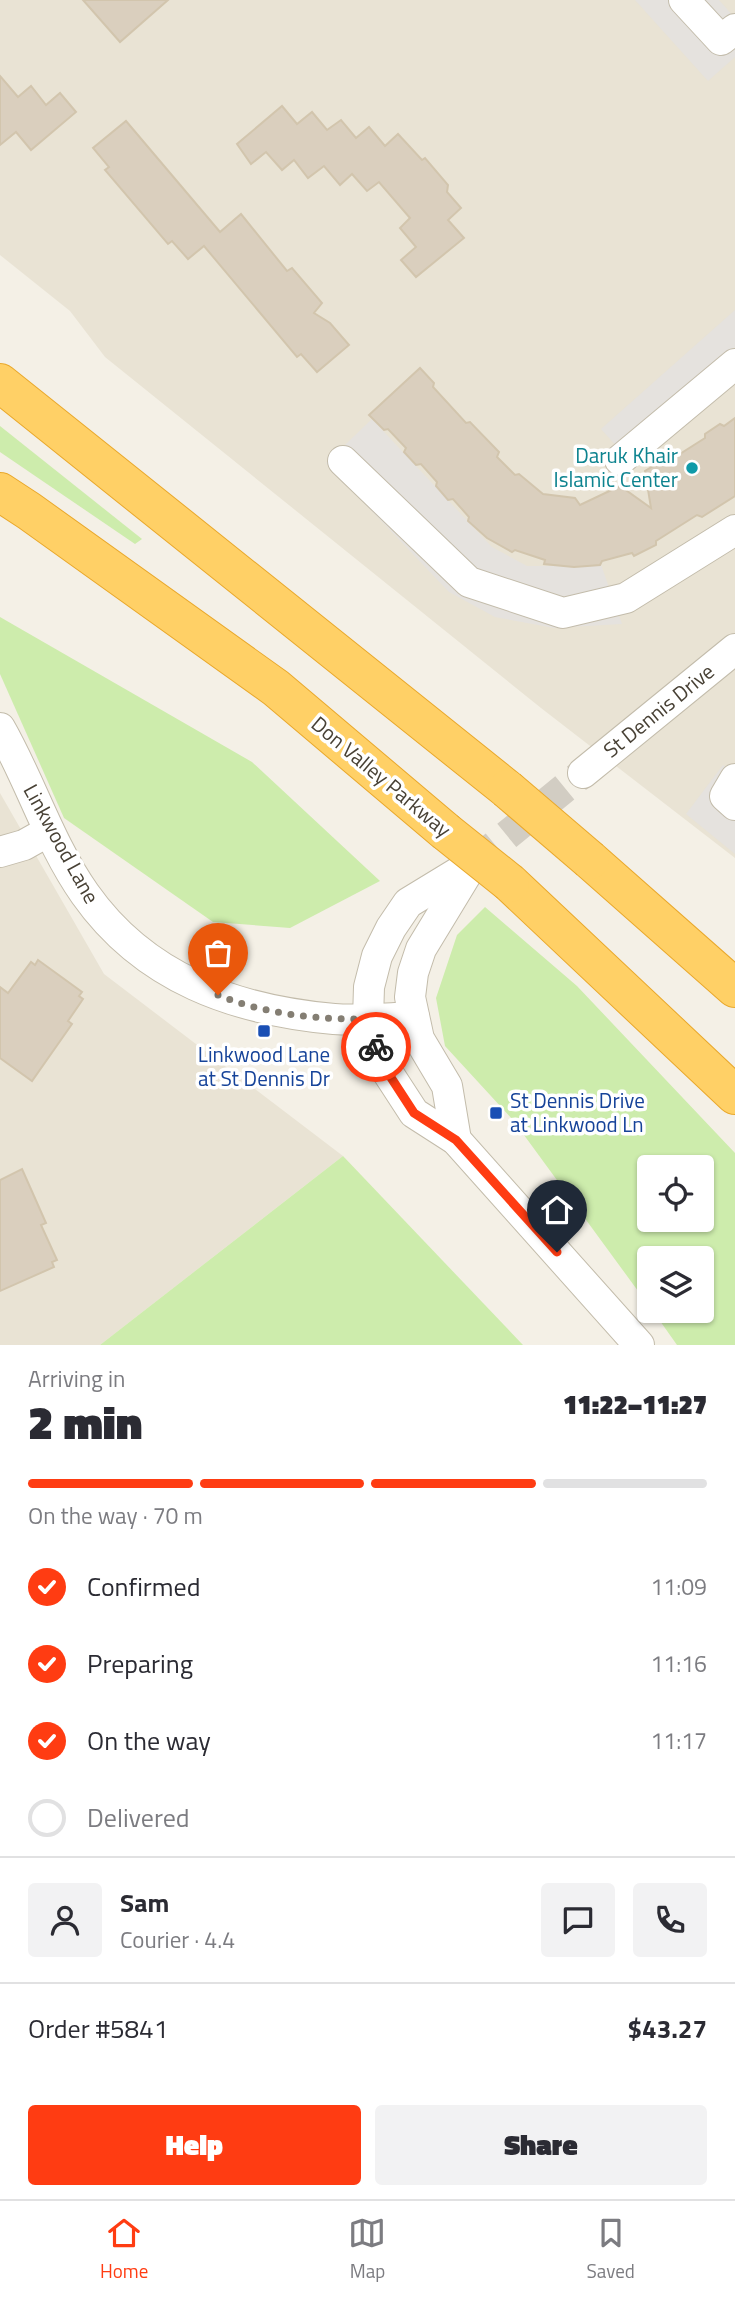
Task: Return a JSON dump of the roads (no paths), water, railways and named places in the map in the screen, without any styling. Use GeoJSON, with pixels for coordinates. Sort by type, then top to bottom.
{"type":"FeatureCollection","features":[{"type":"Feature","properties":{"kind":"highway"},"geometry":{"type":"LineString","coordinates":[[0,383],[507,789],[735,988]]}},
{"type":"Feature","properties":{"kind":"highway","name":"Don Valley Parkway"},"geometry":{"type":"LineString","coordinates":[[0,492],[276,688],[510,883],[735,1095]]}},
{"type":"Feature","properties":{"kind":"street"},"geometry":{"type":"LineString","coordinates":[[684,0],[721,40],[735,29]]}},
{"type":"Feature","properties":{"kind":"street"},"geometry":{"type":"LineString","coordinates":[[620,460],[735,364]]}},
{"type":"Feature","properties":{"kind":"street"},"geometry":{"type":"LineString","coordinates":[[343,461],[470,582],[564,613],[626,598],[735,530]]}},
{"type":"Feature","properties":{"kind":"street","name":"St Dennis Drive"},"geometry":{"type":"LineString","coordinates":[[583,773],[735,649]]}},
{"type":"Feature","properties":{"kind":"street","name":"Linkwood Lane"},"geometry":{"type":"LineString","coordinates":[[0,728],[49,831],[85,893],[105,920],[164,970],[236,1003],[279,1012],[335,1019],[414,1017]]}},
{"type":"Feature","properties":{"kind":"street"},"geometry":{"type":"LineString","coordinates":[[735,779],[725,796],[735,805]]}},
{"type":"Feature","properties":{"kind":"street"},"geometry":{"type":"LineString","coordinates":[[0,852],[24,845],[49,831]]}},
{"type":"Feature","properties":{"kind":"street"},"geometry":{"type":"LineString","coordinates":[[456,1140],[447,1086],[419,1039],[410,997],[413,973],[421,949],[472,864],[408,903],[391,928],[377,956],[369,987],[368,1019],[375,1045],[388,1073],[414,1113],[456,1140],[639,1345]]}},
{"type":"Feature","properties":{"kind":"tunnel"},"geometry":{"type":"LineString","coordinates":[[472,864],[583,773]]}},
{"type":"Feature","properties":{"kind":"place","name":"Daruk Khair Islamic Center"},"geometry":{"type":"Point","coordinates":[692,468]}},
{"type":"Feature","properties":{"kind":"place","name":"Linkwood Lane at St Dennis Dr"},"geometry":{"type":"Point","coordinates":[264,1031]}},
{"type":"Feature","properties":{"kind":"place","name":"St Dennis Drive at Linkwood Ln"},"geometry":{"type":"Point","coordinates":[496,1113]}}]}
